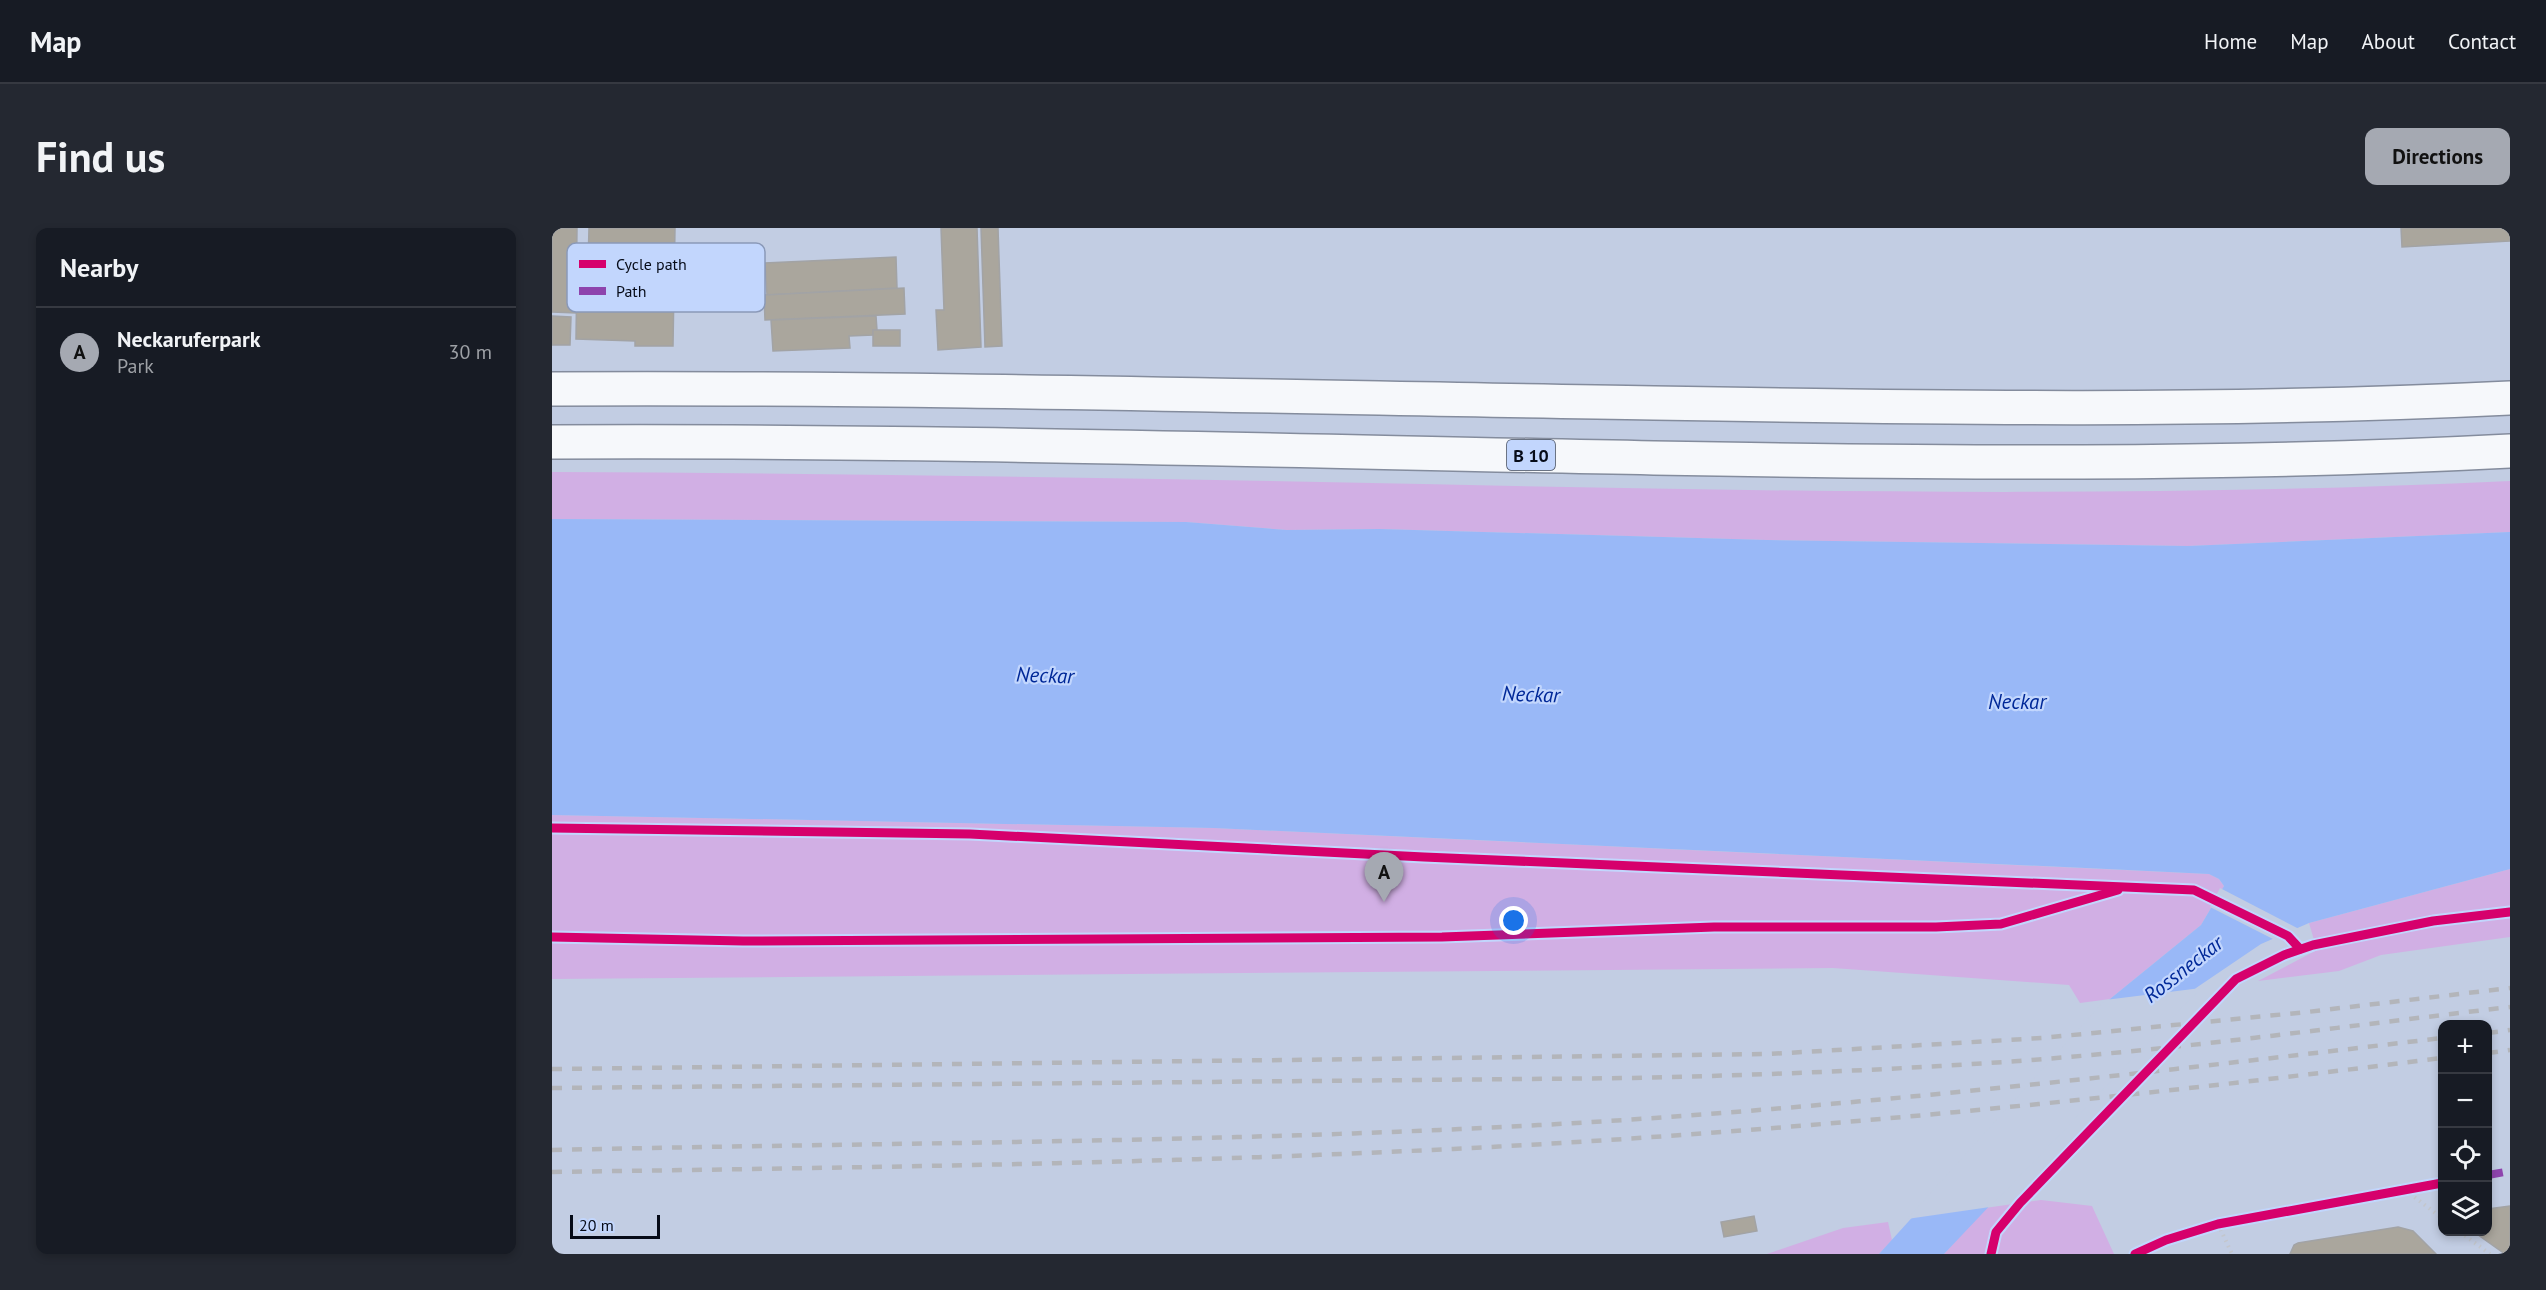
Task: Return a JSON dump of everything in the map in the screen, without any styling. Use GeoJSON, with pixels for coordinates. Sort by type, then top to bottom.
{"type":"FeatureCollection","features":[{"type":"Feature","properties":{"kind":"highway"},"geometry":{"type":"LineString","coordinates":[[552,389],[813,389],[2047,408],[2510,398]]}},
{"type":"Feature","properties":{"kind":"highway","name":"B 10"},"geometry":{"type":"LineString","coordinates":[[552,442],[1057,446],[1924,463],[2135,462],[2510,451]]}},
{"type":"Feature","properties":{"kind":"path"},"geometry":{"type":"LineString","coordinates":[[552,828],[970,834],[1435,858],[2129,886],[2194,890],[2213,897]]}},
{"type":"Feature","properties":{"kind":"path"},"geometry":{"type":"LineString","coordinates":[[2096,897],[2129,886]]}},
{"type":"Feature","properties":{"kind":"path"},"geometry":{"type":"LineString","coordinates":[[2288,936],[2300,949]]}},
{"type":"Feature","properties":{"kind":"path"},"geometry":{"type":"LineString","coordinates":[[2405,1190],[2438,1215]]}},
{"type":"Feature","properties":{"kind":"path"},"geometry":{"type":"LineString","coordinates":[[2218,1224],[2232,1254]]}},
{"type":"Feature","properties":{"kind":"path"},"geometry":{"type":"LineString","coordinates":[[2465,1236],[2490,1254]]}},
{"type":"Feature","properties":{"kind":"shaded area"},"geometry":{"type":"Polygon","coordinates":[[[552,472],[936,475],[1915,492],[2212,490],[2510,481],[2510,532],[2188,546],[1767,540],[1380,529],[1287,530],[1186,522],[552,519],[552,472]]]}},
{"type":"Feature","properties":{"kind":"shaded area"},"geometry":{"type":"Polygon","coordinates":[[[552,815],[1214,828],[2209,874],[2219,879],[2224,886],[2201,925],[2110,999],[2080,1003],[2069,985],[1833,968],[552,979],[552,815]]]}},
{"type":"Feature","properties":{"kind":"shaded area"},"geometry":{"type":"Polygon","coordinates":[[[2510,869],[2510,937],[2381,955],[2339,971],[2258,981],[2317,950],[2309,923],[2510,869]]]}},
{"type":"Feature","properties":{"kind":"shaded area"},"geometry":{"type":"Polygon","coordinates":[[[2041,1200],[2092,1206],[2114,1254],[1944,1254],[1985,1208],[2041,1200]]]}},
{"type":"Feature","properties":{"kind":"shaded area"},"geometry":{"type":"Polygon","coordinates":[[[1888,1222],[1892,1240],[1879,1254],[1767,1254],[1843,1228],[1888,1222]]]}},
{"type":"Feature","properties":{"kind":"water"},"geometry":{"type":"Polygon","coordinates":[[[552,519],[1186,522],[1287,530],[1380,529],[1767,540],[2188,546],[2510,532],[2510,869],[2309,923],[2261,944],[2196,988],[1944,1254],[1879,1254],[2110,999],[2201,925],[2224,886],[2219,879],[2209,874],[1214,828],[552,815],[552,519]]]}},
{"type":"Feature","properties":{"kind":"pier"},"geometry":{"type":"Polygon","coordinates":[[[2220,888],[2301,930],[2275,940],[2210,907],[2220,888]]]}},
{"type":"Feature","properties":{"kind":"pier"},"geometry":{"type":"Polygon","coordinates":[[[2201,988],[1990,1207],[1907,1219],[2105,1000],[2201,988]]]}},
{"type":"Feature","properties":{"kind":"building"},"geometry":{"type":"Polygon","coordinates":[[[552,228],[577,228],[577,243],[567,243],[567,312],[576,313],[552,312],[552,228]]]}},
{"type":"Feature","properties":{"kind":"building"},"geometry":{"type":"Polygon","coordinates":[[[589,228],[675,228],[675,243],[589,243],[589,228]]]}},
{"type":"Feature","properties":{"kind":"building"},"geometry":{"type":"Polygon","coordinates":[[[941,228],[977,228],[981,347],[938,350],[936,310],[944,310],[941,228]]]}},
{"type":"Feature","properties":{"kind":"building"},"geometry":{"type":"Polygon","coordinates":[[[981,228],[998,228],[1002,346],[985,347],[981,228]]]}},
{"type":"Feature","properties":{"kind":"building"},"geometry":{"type":"Polygon","coordinates":[[[2401,228],[2510,228],[2510,241],[2402,247],[2401,228]]]}},
{"type":"Feature","properties":{"kind":"building"},"geometry":{"type":"Polygon","coordinates":[[[896,257],[897,288],[767,295],[765,263],[896,257]]]}},
{"type":"Feature","properties":{"kind":"building"},"geometry":{"type":"Polygon","coordinates":[[[904,288],[905,314],[765,320],[765,295],[904,288]]]}},
{"type":"Feature","properties":{"kind":"building"},"geometry":{"type":"Polygon","coordinates":[[[576,312],[674,312],[673,346],[635,346],[635,341],[576,339],[576,312]]]}},
{"type":"Feature","properties":{"kind":"building"},"geometry":{"type":"Polygon","coordinates":[[[552,316],[571,317],[570,345],[552,345],[552,316]]]}},
{"type":"Feature","properties":{"kind":"building"},"geometry":{"type":"Polygon","coordinates":[[[876,316],[877,330],[873,330],[873,335],[849,336],[850,348],[773,351],[771,320],[876,316]]]}},
{"type":"Feature","properties":{"kind":"building"},"geometry":{"type":"Polygon","coordinates":[[[873,330],[900,330],[900,346],[873,346],[873,330]]]}},
{"type":"Feature","properties":{"kind":"building"},"geometry":{"type":"Polygon","coordinates":[[[2510,1206],[2510,1254],[2505,1254],[2480,1236],[2492,1236],[2492,1208],[2510,1206]]]}},
{"type":"Feature","properties":{"kind":"building"},"geometry":{"type":"Polygon","coordinates":[[[1754,1216],[1757,1231],[1724,1237],[1721,1222],[1754,1216]]]}},
{"type":"Feature","properties":{"kind":"building"},"geometry":{"type":"Polygon","coordinates":[[[2398,1227],[2413,1231],[2436,1254],[2290,1254],[2294,1245],[2298,1243],[2398,1227]]]}},
{"type":"Feature","properties":{"kind":"railway"},"geometry":{"type":"LineString","coordinates":[[552,1069],[1769,1054],[2042,1038],[2307,1012],[2510,988]]}},
{"type":"Feature","properties":{"kind":"railway"},"geometry":{"type":"LineString","coordinates":[[552,1088],[1633,1078],[1826,1072],[2080,1056],[2203,1044],[2510,1007]]}},
{"type":"Feature","properties":{"kind":"railway"},"geometry":{"type":"LineString","coordinates":[[2492,1032],[2510,1030]]}},
{"type":"Feature","properties":{"kind":"railway"},"geometry":{"type":"LineString","coordinates":[[552,1150],[1213,1138],[1609,1121],[1922,1096],[2438,1038]]}},
{"type":"Feature","properties":{"kind":"railway"},"geometry":{"type":"LineString","coordinates":[[2492,1052],[2510,1050]]}},
{"type":"Feature","properties":{"kind":"railway"},"geometry":{"type":"LineString","coordinates":[[552,1172],[1183,1160],[1561,1143],[1672,1136],[2002,1108],[2438,1058]]}},
{"type":"Feature","properties":{"kind":"marked path"},"geometry":{"type":"LineString","coordinates":[[2492,1174],[2510,1171]]}},
{"type":"Feature","properties":{"kind":"cycle path"},"geometry":{"type":"LineString","coordinates":[[552,828],[970,834],[1424,857],[2194,890],[2288,936],[2300,949]]}},
{"type":"Feature","properties":{"kind":"cycle path"},"geometry":{"type":"LineString","coordinates":[[552,937],[743,941],[1442,937],[1714,927],[1936,927],[2001,924],[2118,890]]}},
{"type":"Feature","properties":{"kind":"cycle path"},"geometry":{"type":"LineString","coordinates":[[1991,1254],[1996,1232],[2020,1203],[2236,979],[2284,955],[2313,945],[2433,921],[2510,912]]}},
{"type":"Feature","properties":{"kind":"cycle path"},"geometry":{"type":"LineString","coordinates":[[2135,1254],[2166,1240],[2218,1224],[2438,1184]]}},
{"type":"Feature","properties":{"kind":"place","name":"Neckaruferpark"},"geometry":{"type":"Point","coordinates":[1384,902]}},
{"type":"Feature","properties":{"kind":"water label","name":"Neckar"},"geometry":{"type":"Point","coordinates":[1045,675]}},
{"type":"Feature","properties":{"kind":"water label","name":"Neckar"},"geometry":{"type":"Point","coordinates":[1531,694]}},
{"type":"Feature","properties":{"kind":"water label","name":"Neckar"},"geometry":{"type":"Point","coordinates":[2017,701]}},
{"type":"Feature","properties":{"kind":"water label","name":"Rossneckar"},"geometry":{"type":"Point","coordinates":[2183,969]}}]}
